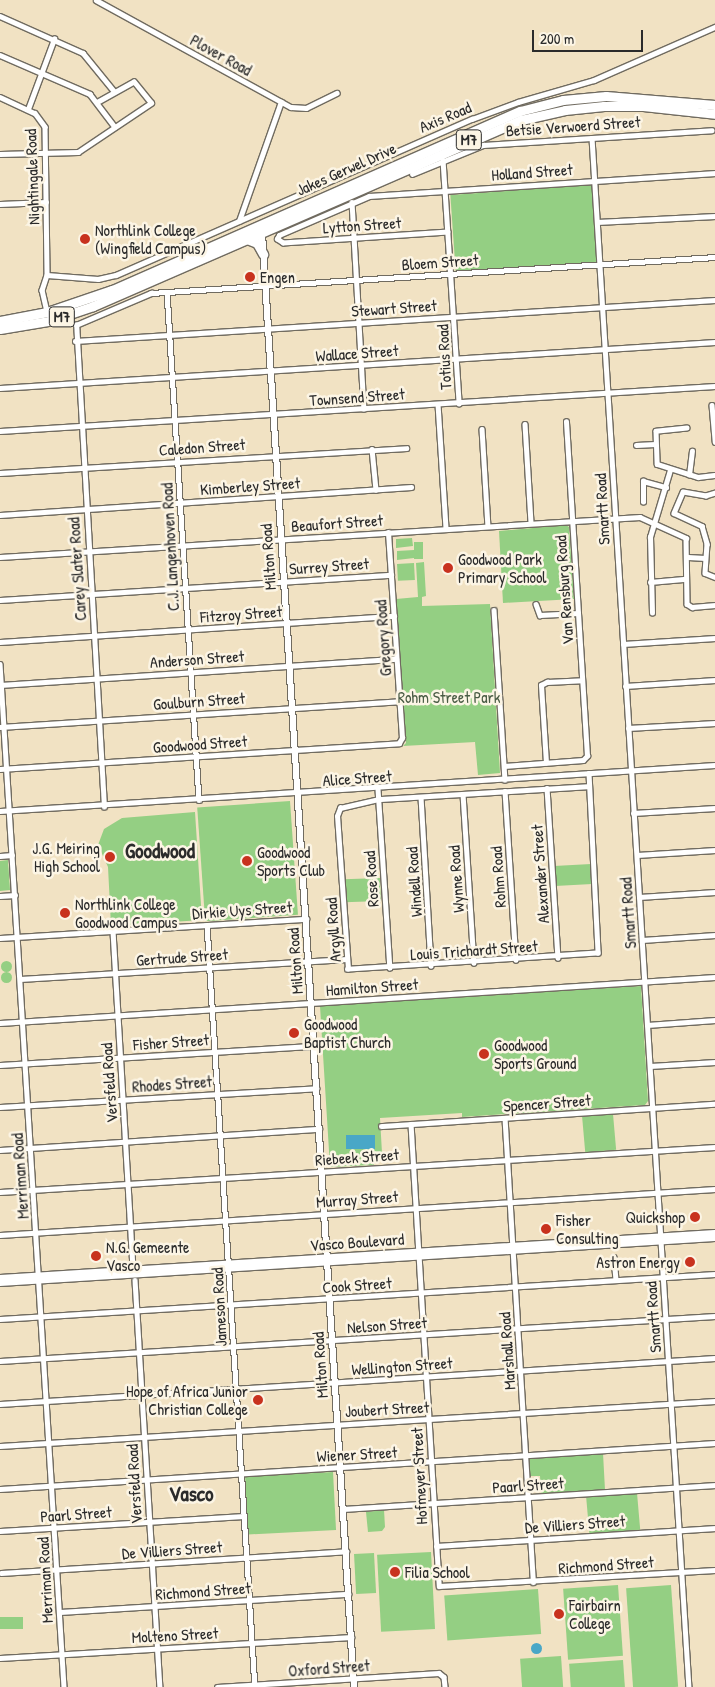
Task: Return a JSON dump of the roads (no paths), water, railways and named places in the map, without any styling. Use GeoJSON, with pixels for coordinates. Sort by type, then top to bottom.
{"type":"FeatureCollection","features":[{"type":"Feature","properties":{"kind":"highway","name":"Jakes Gerwel Drive"},"geometry":{"type":"LineString","coordinates":[[0,321],[47,312],[112,290],[498,118],[542,105],[606,96],[715,105]]}},
{"type":"Feature","properties":{"kind":"highway","name":"Jakes Gerwel Drive"},"geometry":{"type":"LineString","coordinates":[[0,329],[37,324],[122,294],[500,127],[536,116],[604,106],[643,106],[715,114]]}},
{"type":"Feature","properties":{"kind":"highway"},"geometry":{"type":"LineString","coordinates":[[184,257],[196,255],[253,230],[262,233],[264,226],[302,204]]}},
{"type":"Feature","properties":{"kind":"highway"},"geometry":{"type":"LineString","coordinates":[[247,239],[257,243],[263,254]]}},
{"type":"Feature","properties":{"kind":"highway"},"geometry":{"type":"LineString","coordinates":[[37,324],[47,312],[58,313],[109,295],[122,294]]}},
{"type":"Feature","properties":{"kind":"street","name":"Plover Road"},"geometry":{"type":"LineString","coordinates":[[96,0],[281,102],[306,108],[337,93]]}},
{"type":"Feature","properties":{"kind":"street"},"geometry":{"type":"LineString","coordinates":[[0,16],[54,39],[89,57],[114,91]]}},
{"type":"Feature","properties":{"kind":"street","name":"Axis Road"},"geometry":{"type":"LineString","coordinates":[[47,275],[98,279],[116,275],[472,119],[594,80],[715,27]]}},
{"type":"Feature","properties":{"kind":"street"},"geometry":{"type":"LineString","coordinates":[[28,110],[54,39]]}},
{"type":"Feature","properties":{"kind":"street"},"geometry":{"type":"LineString","coordinates":[[0,55],[87,92],[98,102],[115,127]]}},
{"type":"Feature","properties":{"kind":"street"},"geometry":{"type":"LineString","coordinates":[[0,154],[78,152],[151,103],[137,82],[128,83],[98,102]]}},
{"type":"Feature","properties":{"kind":"street","name":"Nightingale Road"},"geometry":{"type":"LineString","coordinates":[[0,97],[28,110],[44,121],[47,275],[44,281],[44,298],[47,312]]}},
{"type":"Feature","properties":{"kind":"street"},"geometry":{"type":"LineString","coordinates":[[239,221],[281,102]]}},
{"type":"Feature","properties":{"kind":"street","name":"Betsie Verwoerd Street"},"geometry":{"type":"LineString","coordinates":[[412,174],[483,145],[712,130]]}},
{"type":"Feature","properties":{"kind":"street","name":"Smartt Road"},"geometry":{"type":"LineString","coordinates":[[592,138],[689,1687]]}},
{"type":"Feature","properties":{"kind":"street","name":"Totius Road"},"geometry":{"type":"LineString","coordinates":[[444,160],[459,403]]}},
{"type":"Feature","properties":{"kind":"street","name":"Holland Street"},"geometry":{"type":"LineString","coordinates":[[352,202],[369,196],[715,173]]}},
{"type":"Feature","properties":{"kind":"street"},"geometry":{"type":"LineString","coordinates":[[0,204],[46,202]]}},
{"type":"Feature","properties":{"kind":"street"},"geometry":{"type":"LineString","coordinates":[[352,202],[364,409]]}},
{"type":"Feature","properties":{"kind":"street","name":"Lytton Street"},"geometry":{"type":"LineString","coordinates":[[352,202],[279,235],[278,241],[282,243],[448,232]]}},
{"type":"Feature","properties":{"kind":"street"},"geometry":{"type":"LineString","coordinates":[[597,222],[715,216]]}},
{"type":"Feature","properties":{"kind":"street","name":"Milton Road"},"geometry":{"type":"LineString","coordinates":[[262,233],[354,1687]]}},
{"type":"Feature","properties":{"kind":"street","name":"Bloem Street"},"geometry":{"type":"LineString","coordinates":[[74,329],[77,324],[142,295],[167,292],[715,257]]}},
{"type":"Feature","properties":{"kind":"street","name":"C.J. Langenhoven Road"},"geometry":{"type":"LineString","coordinates":[[167,292],[199,800]]}},
{"type":"Feature","properties":{"kind":"street","name":"Stewart Street"},"geometry":{"type":"LineString","coordinates":[[75,341],[715,300]]}},
{"type":"Feature","properties":{"kind":"street","name":"Carey Slater Road"},"geometry":{"type":"LineString","coordinates":[[74,329],[104,807]]}},
{"type":"Feature","properties":{"kind":"street","name":"Wallace Street"},"geometry":{"type":"LineString","coordinates":[[0,388],[715,342]]}},
{"type":"Feature","properties":{"kind":"street","name":"Townsend Street"},"geometry":{"type":"LineString","coordinates":[[0,430],[715,386]]}},
{"type":"Feature","properties":{"kind":"street"},"geometry":{"type":"LineString","coordinates":[[438,404],[446,528]]}},
{"type":"Feature","properties":{"kind":"street"},"geometry":{"type":"LineString","coordinates":[[712,405],[715,442]]}},
{"type":"Feature","properties":{"kind":"street","name":"Van Rensburg Road"},"geometry":{"type":"LineString","coordinates":[[546,763],[583,760],[587,757],[566,422]]}},
{"type":"Feature","properties":{"kind":"street"},"geometry":{"type":"LineString","coordinates":[[525,424],[531,523]]}},
{"type":"Feature","properties":{"kind":"street"},"geometry":{"type":"LineString","coordinates":[[687,428],[658,429],[655,444],[657,464],[689,475],[715,475]]}},
{"type":"Feature","properties":{"kind":"street"},"geometry":{"type":"LineString","coordinates":[[482,429],[488,526]]}},
{"type":"Feature","properties":{"kind":"street"},"geometry":{"type":"LineString","coordinates":[[636,445],[655,444]]}},
{"type":"Feature","properties":{"kind":"street","name":"Caledon Street"},"geometry":{"type":"LineString","coordinates":[[0,473],[406,448]]}},
{"type":"Feature","properties":{"kind":"street"},"geometry":{"type":"LineString","coordinates":[[372,449],[376,490]]}},
{"type":"Feature","properties":{"kind":"street"},"geometry":{"type":"LineString","coordinates":[[689,475],[692,451]]}},
{"type":"Feature","properties":{"kind":"street"},"geometry":{"type":"LineString","coordinates":[[652,613],[650,537],[656,523],[670,470]]}},
{"type":"Feature","properties":{"kind":"street"},"geometry":{"type":"LineString","coordinates":[[643,502],[643,481],[666,487]]}},
{"type":"Feature","properties":{"kind":"street","name":"Kimberley Street"},"geometry":{"type":"LineString","coordinates":[[0,515],[411,487]]}},
{"type":"Feature","properties":{"kind":"street"},"geometry":{"type":"LineString","coordinates":[[715,493],[706,496],[683,492],[675,510],[677,516],[702,526],[706,542],[706,574],[715,577]]}},
{"type":"Feature","properties":{"kind":"street","name":"Beaufort Street"},"geometry":{"type":"LineString","coordinates":[[0,557],[640,517],[686,538],[688,558]]}},
{"type":"Feature","properties":{"kind":"street","name":"Gregory Road"},"geometry":{"type":"LineString","coordinates":[[388,532],[400,741]]}},
{"type":"Feature","properties":{"kind":"street"},"geometry":{"type":"LineString","coordinates":[[705,558],[688,558],[686,580],[689,605],[715,606]]}},
{"type":"Feature","properties":{"kind":"street","name":"Surrey Street"},"geometry":{"type":"LineString","coordinates":[[0,600],[391,575]]}},
{"type":"Feature","properties":{"kind":"street"},"geometry":{"type":"LineString","coordinates":[[650,582],[686,580]]}},
{"type":"Feature","properties":{"kind":"street"},"geometry":{"type":"LineString","coordinates":[[536,604],[540,615],[578,612]]}},
{"type":"Feature","properties":{"kind":"street"},"geometry":{"type":"LineString","coordinates":[[494,610],[504,780]]}},
{"type":"Feature","properties":{"kind":"street","name":"Fitzroy Street"},"geometry":{"type":"LineString","coordinates":[[0,642],[394,616]]}},
{"type":"Feature","properties":{"kind":"street"},"geometry":{"type":"LineString","coordinates":[[623,644],[715,638]]}},
{"type":"Feature","properties":{"kind":"street","name":"Anderson Street"},"geometry":{"type":"LineString","coordinates":[[1,685],[396,659]]}},
{"type":"Feature","properties":{"kind":"street","name":"Merriman Road"},"geometry":{"type":"LineString","coordinates":[[0,664],[2,727],[10,812],[64,1687]]}},
{"type":"Feature","properties":{"kind":"street"},"geometry":{"type":"LineString","coordinates":[[504,766],[546,763],[542,683],[582,680]]}},
{"type":"Feature","properties":{"kind":"street"},"geometry":{"type":"LineString","coordinates":[[626,686],[715,680]]}},
{"type":"Feature","properties":{"kind":"street","name":"Goulburn Street"},"geometry":{"type":"LineString","coordinates":[[2,727],[399,701]]}},
{"type":"Feature","properties":{"kind":"street"},"geometry":{"type":"LineString","coordinates":[[628,728],[715,723]]}},
{"type":"Feature","properties":{"kind":"street","name":"Goodwood Street"},"geometry":{"type":"LineString","coordinates":[[0,769],[294,750],[400,741]]}},
{"type":"Feature","properties":{"kind":"street","name":"Alice Street"},"geometry":{"type":"LineString","coordinates":[[0,812],[104,807],[631,770],[715,766]]}},
{"type":"Feature","properties":{"kind":"street"},"geometry":{"type":"LineString","coordinates":[[589,773],[589,786]]}},
{"type":"Feature","properties":{"kind":"street","name":"Alice Street"},"geometry":{"type":"LineString","coordinates":[[379,799],[589,786]]}},
{"type":"Feature","properties":{"kind":"street","name":"Louis Trichardt Street"},"geometry":{"type":"LineString","coordinates":[[350,970],[558,958],[594,955],[600,952],[589,786]]}},
{"type":"Feature","properties":{"kind":"street","name":"Alexander Street"},"geometry":{"type":"LineString","coordinates":[[547,788],[558,958]]}},
{"type":"Feature","properties":{"kind":"street","name":"Rose Road"},"geometry":{"type":"LineString","coordinates":[[378,789],[390,968]]}},
{"type":"Feature","properties":{"kind":"street","name":"Rohm Road"},"geometry":{"type":"LineString","coordinates":[[505,791],[516,960]]}},
{"type":"Feature","properties":{"kind":"street","name":"Wynne Road"},"geometry":{"type":"LineString","coordinates":[[463,794],[474,963]]}},
{"type":"Feature","properties":{"kind":"street","name":"Windell Road"},"geometry":{"type":"LineString","coordinates":[[421,797],[432,966]]}},
{"type":"Feature","properties":{"kind":"street","name":"Argyll Road"},"geometry":{"type":"LineString","coordinates":[[350,970],[346,959],[337,812],[342,807],[379,799]]}},
{"type":"Feature","properties":{"kind":"street"},"geometry":{"type":"LineString","coordinates":[[633,813],[715,808]]}},
{"type":"Feature","properties":{"kind":"street"},"geometry":{"type":"LineString","coordinates":[[636,855],[715,850]]}},
{"type":"Feature","properties":{"kind":"street"},"geometry":{"type":"LineString","coordinates":[[0,856],[12,855]]}},
{"type":"Feature","properties":{"kind":"street"},"geometry":{"type":"LineString","coordinates":[[639,897],[715,892]]}},
{"type":"Feature","properties":{"kind":"street"},"geometry":{"type":"LineString","coordinates":[[0,896],[15,895]]}},
{"type":"Feature","properties":{"kind":"street","name":"Dirkie Uys Street"},"geometry":{"type":"LineString","coordinates":[[0,938],[306,919]]}},
{"type":"Feature","properties":{"kind":"street","name":"Jameson Road"},"geometry":{"type":"LineString","coordinates":[[207,925],[255,1686]]}},
{"type":"Feature","properties":{"kind":"street","name":"Versfeld Road"},"geometry":{"type":"LineString","coordinates":[[112,931],[134,1264]]}},
{"type":"Feature","properties":{"kind":"street"},"geometry":{"type":"LineString","coordinates":[[642,940],[715,935]]}},
{"type":"Feature","properties":{"kind":"street","name":"Gertrude Street"},"geometry":{"type":"LineString","coordinates":[[20,980],[346,959]]}},
{"type":"Feature","properties":{"kind":"street","name":"Hamilton Street"},"geometry":{"type":"LineString","coordinates":[[0,1023],[715,977]]}},
{"type":"Feature","properties":{"kind":"street"},"geometry":{"type":"LineString","coordinates":[[647,1024],[715,1020]]}},
{"type":"Feature","properties":{"kind":"street","name":"Fisher Street"},"geometry":{"type":"LineString","coordinates":[[0,1065],[314,1046]]}},
{"type":"Feature","properties":{"kind":"street"},"geometry":{"type":"LineString","coordinates":[[650,1066],[715,1062]]}},
{"type":"Feature","properties":{"kind":"street","name":"Rhodes Street"},"geometry":{"type":"LineString","coordinates":[[0,1108],[316,1088]]}},
{"type":"Feature","properties":{"kind":"street","name":"Spencer Street"},"geometry":{"type":"LineString","coordinates":[[381,1126],[715,1104]]}},
{"type":"Feature","properties":{"kind":"street","name":"Marshall Road"},"geometry":{"type":"LineString","coordinates":[[505,1118],[533,1582]]}},
{"type":"Feature","properties":{"kind":"street","name":"Hofmeyer Street"},"geometry":{"type":"LineString","coordinates":[[411,1124],[439,1587]]}},
{"type":"Feature","properties":{"kind":"street"},"geometry":{"type":"LineString","coordinates":[[0,1150],[319,1129]]}},
{"type":"Feature","properties":{"kind":"street","name":"Riebeek Street"},"geometry":{"type":"LineString","coordinates":[[0,1192],[715,1147]]}},
{"type":"Feature","properties":{"kind":"street","name":"Murray Street"},"geometry":{"type":"LineString","coordinates":[[0,1235],[715,1189]]}},
{"type":"Feature","properties":{"kind":"street","name":"Vasco Boulevard"},"geometry":{"type":"LineString","coordinates":[[661,1239],[715,1233]]}},
{"type":"Feature","properties":{"kind":"street","name":"Vasco Boulevard"},"geometry":{"type":"LineString","coordinates":[[0,1278],[39,1278],[661,1239],[715,1238]]}},
{"type":"Feature","properties":{"kind":"street"},"geometry":{"type":"LineString","coordinates":[[614,1257],[616,1280]]}},
{"type":"Feature","properties":{"kind":"street","name":"Cook Street"},"geometry":{"type":"LineString","coordinates":[[0,1319],[715,1274]]}},
{"type":"Feature","properties":{"kind":"street","name":"Vasco Boulevard"},"geometry":{"type":"LineString","coordinates":[[0,1283],[39,1278]]}},
{"type":"Feature","properties":{"kind":"street","name":"Versfeld Road"},"geometry":{"type":"LineString","coordinates":[[135,1280],[160,1687]]}},
{"type":"Feature","properties":{"kind":"street","name":"Nelson Street"},"geometry":{"type":"LineString","coordinates":[[0,1361],[518,1330],[715,1316]]}},
{"type":"Feature","properties":{"kind":"street","name":"Wellington Street"},"geometry":{"type":"LineString","coordinates":[[0,1404],[715,1358]]}},
{"type":"Feature","properties":{"kind":"street","name":"Joubert Street"},"geometry":{"type":"LineString","coordinates":[[0,1446],[715,1401]]}},
{"type":"Feature","properties":{"kind":"street","name":"Wiener Street"},"geometry":{"type":"LineString","coordinates":[[0,1489],[715,1443]]}},
{"type":"Feature","properties":{"kind":"street","name":"Paarl Street"},"geometry":{"type":"LineString","coordinates":[[343,1509],[715,1485]]}},
{"type":"Feature","properties":{"kind":"street","name":"Paarl Street"},"geometry":{"type":"LineString","coordinates":[[0,1531],[244,1516]]}},
{"type":"Feature","properties":{"kind":"street","name":"De Villiers Street"},"geometry":{"type":"LineString","coordinates":[[436,1546],[715,1528]]}},
{"type":"Feature","properties":{"kind":"street","name":"De Villiers Street"},"geometry":{"type":"LineString","coordinates":[[1,1573],[152,1565],[346,1551]]}},
{"type":"Feature","properties":{"kind":"street","name":"Richmond Street"},"geometry":{"type":"LineString","coordinates":[[439,1587],[715,1570]]}},
{"type":"Feature","properties":{"kind":"street","name":"Richmond Street"},"geometry":{"type":"LineString","coordinates":[[60,1612],[348,1594]]}},
{"type":"Feature","properties":{"kind":"street","name":"Molteno Street"},"geometry":{"type":"LineString","coordinates":[[0,1658],[351,1637]]}},
{"type":"Feature","properties":{"kind":"street","name":"Oxford Street"},"geometry":{"type":"LineString","coordinates":[[217,1687],[443,1674],[445,1687]]}},
{"type":"Feature","properties":{"kind":"water"},"geometry":{"type":"Polygon","coordinates":[[[346,1135],[375,1135],[375,1149],[346,1149],[346,1135]]]}},
{"type":"Feature","properties":{"kind":"water"},"geometry":{"type":"Polygon","coordinates":[[[536,1642],[542,1648],[536,1654],[530,1648],[536,1642]]]}},
{"type":"Feature","properties":{"kind":"place","name":"Northlink College (Wingfield Campus)"},"geometry":{"type":"Point","coordinates":[85,239]}},
{"type":"Feature","properties":{"kind":"place","name":"Engen"},"geometry":{"type":"Point","coordinates":[250,277]}},
{"type":"Feature","properties":{"kind":"place","name":"Goodwood Park Primary School"},"geometry":{"type":"Point","coordinates":[448,568]}},
{"type":"Feature","properties":{"kind":"place","name":"J.G. Meiring High School"},"geometry":{"type":"Point","coordinates":[110,857]}},
{"type":"Feature","properties":{"kind":"place","name":"Goodwood Sports Club"},"geometry":{"type":"Point","coordinates":[247,861]}},
{"type":"Feature","properties":{"kind":"place","name":"Northlink College Goodwood Campus"},"geometry":{"type":"Point","coordinates":[65,913]}},
{"type":"Feature","properties":{"kind":"place","name":"Goodwood Baptist Church"},"geometry":{"type":"Point","coordinates":[294,1033]}},
{"type":"Feature","properties":{"kind":"place","name":"Goodwood Sports Ground"},"geometry":{"type":"Point","coordinates":[484,1054]}},
{"type":"Feature","properties":{"kind":"place","name":"Quickshop"},"geometry":{"type":"Point","coordinates":[695,1217]}},
{"type":"Feature","properties":{"kind":"place","name":"Fisher Consulting"},"geometry":{"type":"Point","coordinates":[546,1229]}},
{"type":"Feature","properties":{"kind":"place","name":"N.G. Gemeente Vasco"},"geometry":{"type":"Point","coordinates":[96,1256]}},
{"type":"Feature","properties":{"kind":"place","name":"Astron Energy"},"geometry":{"type":"Point","coordinates":[690,1262]}},
{"type":"Feature","properties":{"kind":"place","name":"Hope of Africa Junior Christian College"},"geometry":{"type":"Point","coordinates":[258,1400]}},
{"type":"Feature","properties":{"kind":"place","name":"Filia School"},"geometry":{"type":"Point","coordinates":[395,1572]}},
{"type":"Feature","properties":{"kind":"place","name":"Fairbairn College"},"geometry":{"type":"Point","coordinates":[559,1614]}},
{"type":"Feature","properties":{"kind":"district","name":"Goodwood"},"geometry":{"type":"Point","coordinates":[160,851]}},
{"type":"Feature","properties":{"kind":"district","name":"Vasco"},"geometry":{"type":"Point","coordinates":[191,1494]}},
{"type":"Feature","properties":{"kind":"park label","name":"Rohm Street Park"},"geometry":{"type":"Point","coordinates":[449,697]}}]}
